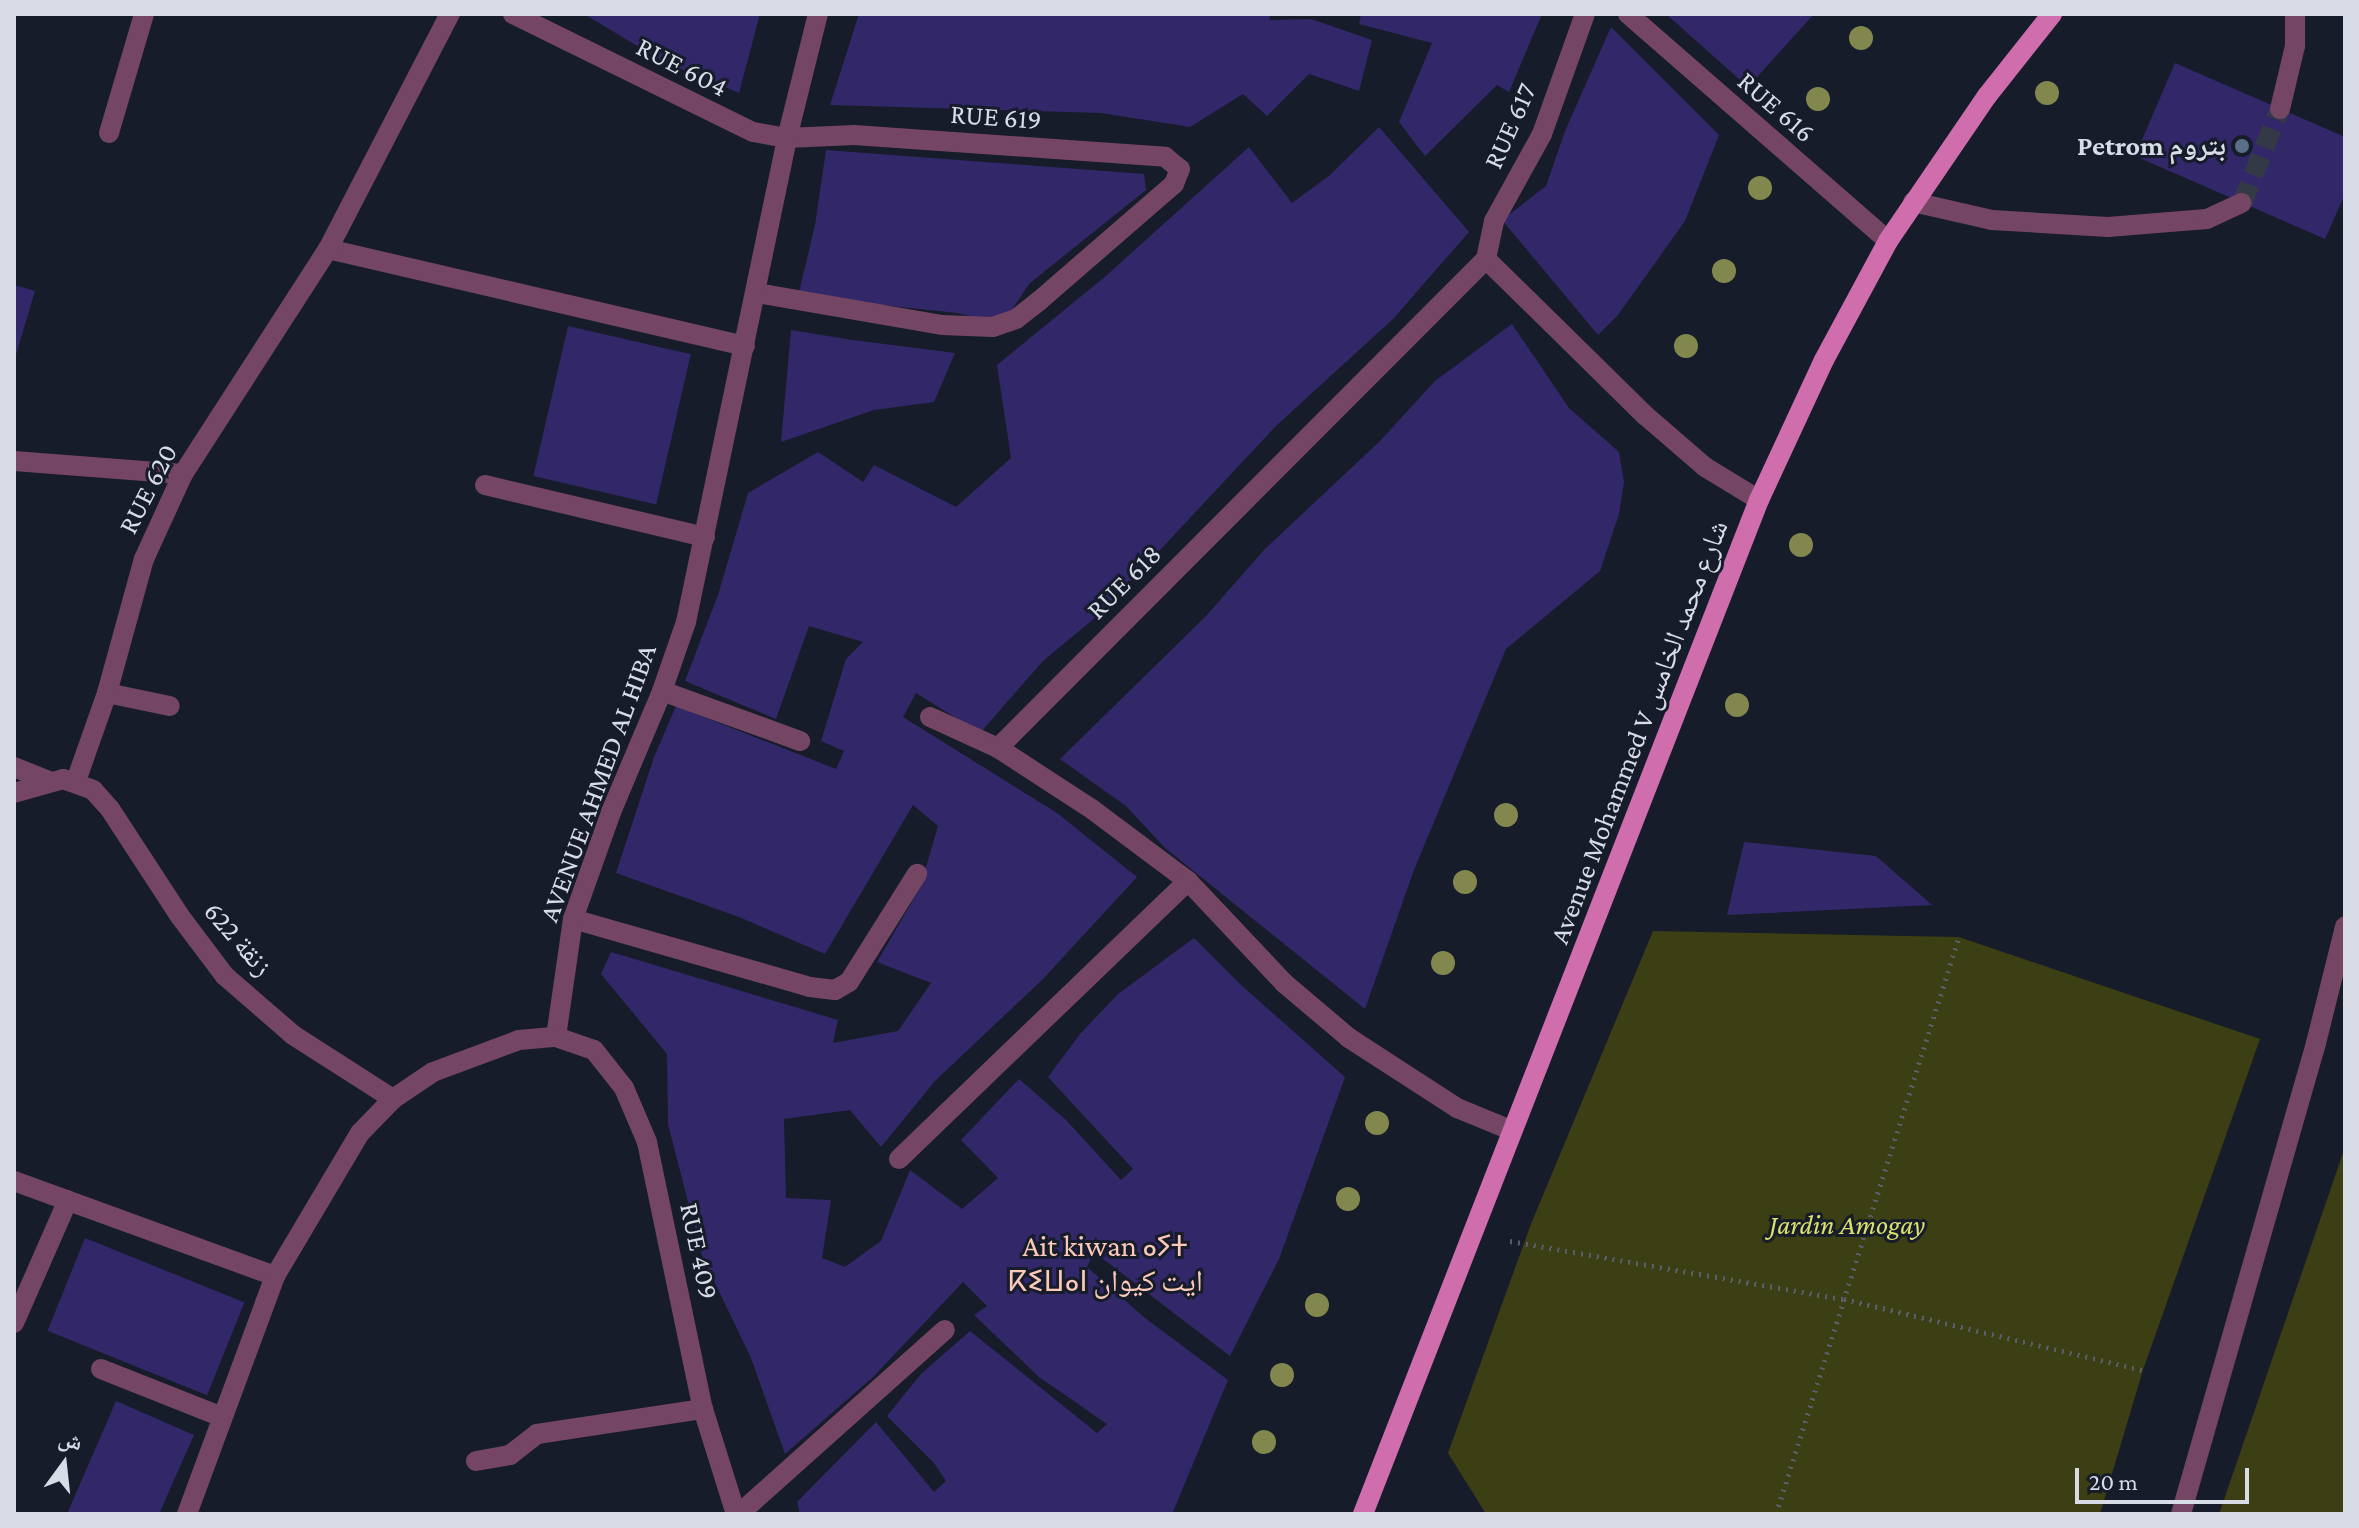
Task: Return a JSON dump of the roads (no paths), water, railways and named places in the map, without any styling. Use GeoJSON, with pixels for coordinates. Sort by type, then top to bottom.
{"type":"FeatureCollection","features":[{"type":"Feature","properties":{"kind":"main road","name":"Avenue Mohammed V شارع محمد الخامس"},"geometry":{"type":"LineString","coordinates":[[1363,1514],[1470,1234],[1659,763],[1759,500],[1824,360],[1888,241],[1987,96],[2052,14]]}},
{"type":"Feature","properties":{"kind":"street"},"geometry":{"type":"LineString","coordinates":[[109,133],[144,14]]}},
{"type":"Feature","properties":{"kind":"street","name":"RUE 620"},"geometry":{"type":"LineString","coordinates":[[76,781],[107,693],[144,559],[183,474],[328,249],[450,14]]}},
{"type":"Feature","properties":{"kind":"street","name":"RUE 604"},"geometry":{"type":"LineString","coordinates":[[513,14],[722,119],[753,132],[787,138]]}},
{"type":"Feature","properties":{"kind":"street","name":"AVENUE AHMED AL HIBA"},"geometry":{"type":"LineString","coordinates":[[556,1037],[573,919],[611,812],[662,691],[686,622],[787,138],[818,14]]}},
{"type":"Feature","properties":{"kind":"street","name":"RUE 617"},"geometry":{"type":"LineString","coordinates":[[1486,259],[1494,221],[1542,134],[1585,14]]}},
{"type":"Feature","properties":{"kind":"street","name":"RUE 616"},"geometry":{"type":"LineString","coordinates":[[1628,14],[1888,241]]}},
{"type":"Feature","properties":{"kind":"street"},"geometry":{"type":"LineString","coordinates":[[2280,109],[2295,46],[2295,14]]}},
{"type":"Feature","properties":{"kind":"street","name":"RUE 619"},"geometry":{"type":"LineString","coordinates":[[756,293],[942,325],[993,327],[1016,319],[1039,301],[1174,184],[1180,169],[1165,157],[854,135],[787,138]]}},
{"type":"Feature","properties":{"kind":"street"},"geometry":{"type":"LineString","coordinates":[[1913,202],[1992,220],[2108,227],[2207,219],[2242,203]]}},
{"type":"Feature","properties":{"kind":"street"},"geometry":{"type":"LineString","coordinates":[[328,249],[745,346]]}},
{"type":"Feature","properties":{"kind":"street"},"geometry":{"type":"LineString","coordinates":[[1486,259],[1705,467],[1759,500]]}},
{"type":"Feature","properties":{"kind":"street","name":"RUE 618"},"geometry":{"type":"LineString","coordinates":[[998,748],[1486,259]]}},
{"type":"Feature","properties":{"kind":"street"},"geometry":{"type":"LineString","coordinates":[[14,461],[183,474]]}},
{"type":"Feature","properties":{"kind":"street"},"geometry":{"type":"LineString","coordinates":[[485,485],[705,537]]}},
{"type":"Feature","properties":{"kind":"street"},"geometry":{"type":"LineString","coordinates":[[662,691],[800,741]]}},
{"type":"Feature","properties":{"kind":"street"},"geometry":{"type":"LineString","coordinates":[[107,693],[170,706]]}},
{"type":"Feature","properties":{"kind":"street"},"geometry":{"type":"LineString","coordinates":[[930,717],[998,748],[1093,810],[1188,881],[1284,983],[1349,1038],[1457,1108],[1511,1130]]}},
{"type":"Feature","properties":{"kind":"street"},"geometry":{"type":"LineString","coordinates":[[14,767],[48,781]]}},
{"type":"Feature","properties":{"kind":"street"},"geometry":{"type":"LineString","coordinates":[[14,793],[48,781],[76,781]]}},
{"type":"Feature","properties":{"kind":"street","name":"زنقة 622"},"geometry":{"type":"LineString","coordinates":[[76,781],[93,790],[110,809],[171,902],[225,976],[293,1035],[393,1099]]}},
{"type":"Feature","properties":{"kind":"street"},"geometry":{"type":"LineString","coordinates":[[573,919],[810,987],[835,990],[849,982],[917,874]]}},
{"type":"Feature","properties":{"kind":"street"},"geometry":{"type":"LineString","coordinates":[[899,1159],[1188,881]]}},
{"type":"Feature","properties":{"kind":"street"},"geometry":{"type":"LineString","coordinates":[[2181,1514],[2316,1043],[2345,927]]}},
{"type":"Feature","properties":{"kind":"street"},"geometry":{"type":"LineString","coordinates":[[187,1514],[275,1276],[360,1133],[393,1099],[433,1072],[519,1040],[556,1037]]}},
{"type":"Feature","properties":{"kind":"street","name":"RUE 409"},"geometry":{"type":"LineString","coordinates":[[556,1037],[594,1050],[624,1088],[647,1142],[703,1409],[738,1514]]}},
{"type":"Feature","properties":{"kind":"street"},"geometry":{"type":"LineString","coordinates":[[14,1181],[275,1276]]}},
{"type":"Feature","properties":{"kind":"street"},"geometry":{"type":"LineString","coordinates":[[14,1323],[68,1200]]}},
{"type":"Feature","properties":{"kind":"street"},"geometry":{"type":"LineString","coordinates":[[738,1514],[945,1330]]}},
{"type":"Feature","properties":{"kind":"street"},"geometry":{"type":"LineString","coordinates":[[101,1369],[222,1417]]}},
{"type":"Feature","properties":{"kind":"street"},"geometry":{"type":"LineString","coordinates":[[476,1461],[510,1455],[537,1434],[703,1409]]}},
{"type":"Feature","properties":{"kind":"tunnel"},"geometry":{"type":"LineString","coordinates":[[2242,203],[2280,109]]}},
{"type":"Feature","properties":{"kind":"place","name":"Petrom بتروم"},"geometry":{"type":"Point","coordinates":[2242,146]}},
{"type":"Feature","properties":{"kind":"district","name":"Ait kiwan ⴰⵢⵜ ⴽⵉⵡⴰⵏ ايت كيوان"},"geometry":{"type":"Point","coordinates":[1105,1263]}},
{"type":"Feature","properties":{"kind":"park label","name":"Jardin Amogay"},"geometry":{"type":"Point","coordinates":[1847,1225]}}]}
